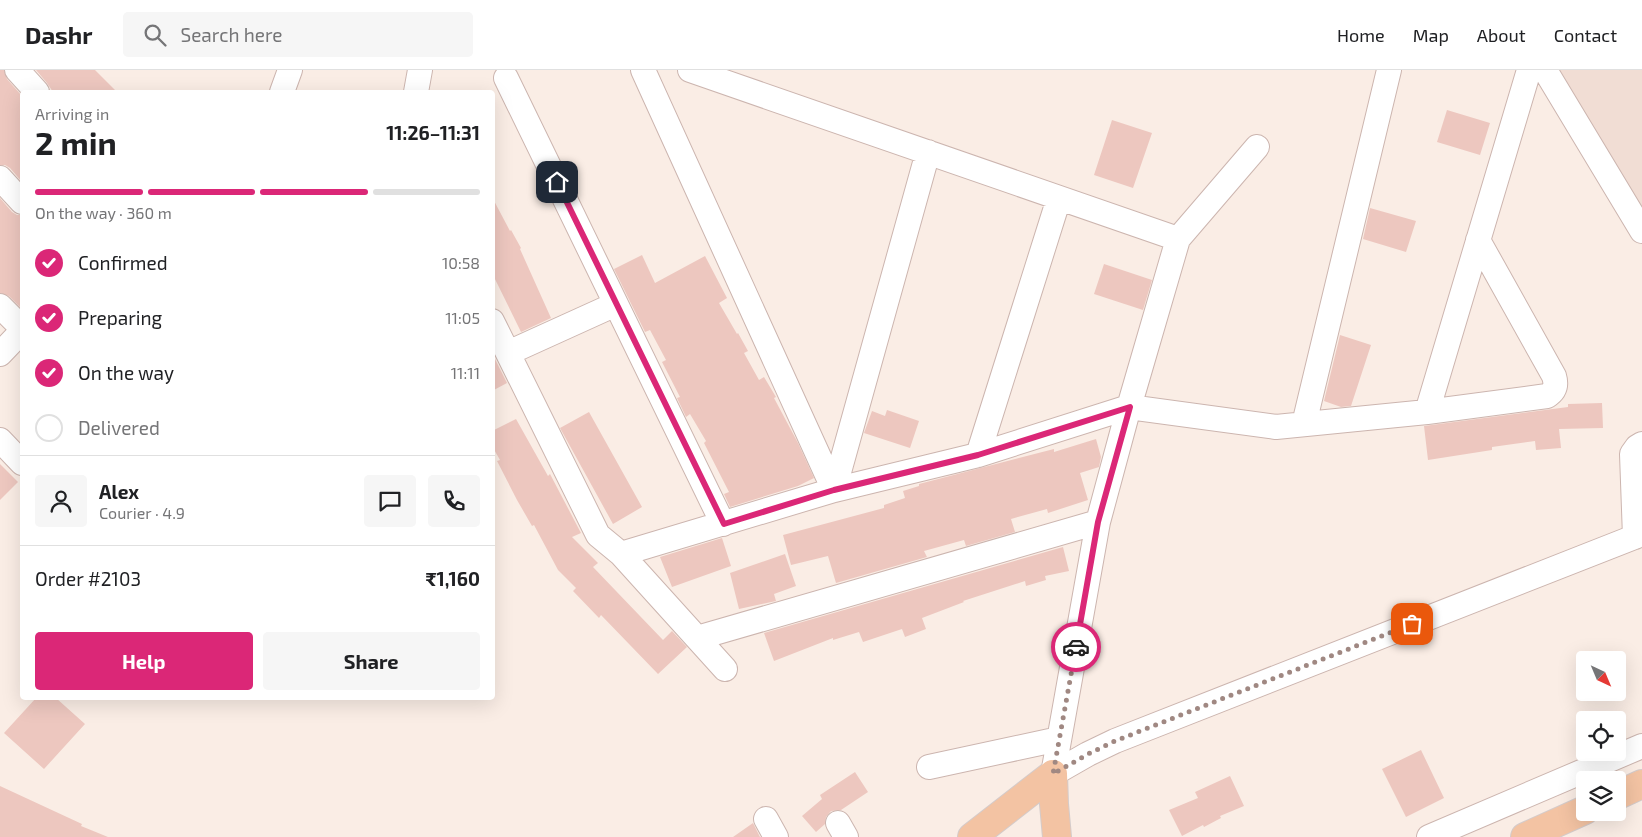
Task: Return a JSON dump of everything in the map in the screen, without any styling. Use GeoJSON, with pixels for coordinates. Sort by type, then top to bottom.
{"type":"FeatureCollection","features":[{"type":"Feature","properties":{"kind":"main road"},"geometry":{"type":"LineString","coordinates":[[1053,774],[1055,819]]}},
{"type":"Feature","properties":{"kind":"main road"},"geometry":{"type":"LineString","coordinates":[[972,837],[1053,774]]}},
{"type":"Feature","properties":{"kind":"main road"},"geometry":{"type":"LineString","coordinates":[[1626,792],[1642,784]]}},
{"type":"Feature","properties":{"kind":"main road"},"geometry":{"type":"LineString","coordinates":[[1525,837],[1576,814]]}},
{"type":"Feature","properties":{"kind":"street"},"geometry":{"type":"LineString","coordinates":[[17,70],[35,90]]}},
{"type":"Feature","properties":{"kind":"street"},"geometry":{"type":"LineString","coordinates":[[283,90],[290,70]]}},
{"type":"Feature","properties":{"kind":"street"},"geometry":{"type":"LineString","coordinates":[[416,90],[420,70]]}},
{"type":"Feature","properties":{"kind":"street"},"geometry":{"type":"LineString","coordinates":[[643,70],[834,490]]}},
{"type":"Feature","properties":{"kind":"street"},"geometry":{"type":"LineString","coordinates":[[690,70],[1178,239]]}},
{"type":"Feature","properties":{"kind":"street"},"geometry":{"type":"LineString","coordinates":[[1304,424],[1389,70]]}},
{"type":"Feature","properties":{"kind":"street"},"geometry":{"type":"LineString","coordinates":[[1427,412],[1529,70]]}},
{"type":"Feature","properties":{"kind":"street"},"geometry":{"type":"LineString","coordinates":[[1545,70],[1642,231]]}},
{"type":"Feature","properties":{"kind":"street"},"geometry":{"type":"LineString","coordinates":[[504,80],[724,524]]}},
{"type":"Feature","properties":{"kind":"street"},"geometry":{"type":"LineString","coordinates":[[1053,774],[1098,522],[1178,239],[1257,147]]}},
{"type":"Feature","properties":{"kind":"street"},"geometry":{"type":"LineString","coordinates":[[834,490],[928,152]]}},
{"type":"Feature","properties":{"kind":"street"},"geometry":{"type":"LineString","coordinates":[[0,178],[20,200]]}},
{"type":"Feature","properties":{"kind":"street"},"geometry":{"type":"LineString","coordinates":[[978,455],[1059,198]]}},
{"type":"Feature","properties":{"kind":"street"},"geometry":{"type":"LineString","coordinates":[[621,554],[834,490],[978,455],[1130,407],[1276,427],[1427,412],[1547,396],[1555,388],[1554,376],[1478,240]]}},
{"type":"Feature","properties":{"kind":"street"},"geometry":{"type":"LineString","coordinates":[[508,353],[616,304]]}},
{"type":"Feature","properties":{"kind":"street"},"geometry":{"type":"LineString","coordinates":[[0,306],[20,328]]}},
{"type":"Feature","properties":{"kind":"street"},"geometry":{"type":"LineString","coordinates":[[495,327],[598,535],[621,554],[725,669]]}},
{"type":"Feature","properties":{"kind":"street"},"geometry":{"type":"LineString","coordinates":[[0,354],[20,332]]}},
{"type":"Feature","properties":{"kind":"street"},"geometry":{"type":"LineString","coordinates":[[0,440],[20,460]]}},
{"type":"Feature","properties":{"kind":"street"},"geometry":{"type":"LineString","coordinates":[[1053,774],[1115,741],[1639,536],[1632,454],[1642,444]]}},
{"type":"Feature","properties":{"kind":"street"},"geometry":{"type":"LineString","coordinates":[[697,638],[1098,522]]}},
{"type":"Feature","properties":{"kind":"street"},"geometry":{"type":"LineString","coordinates":[[929,767],[1059,739]]}},
{"type":"Feature","properties":{"kind":"street"},"geometry":{"type":"LineString","coordinates":[[1429,837],[1642,746]]}},
{"type":"Feature","properties":{"kind":"shaded area"},"geometry":{"type":"Polygon","coordinates":[[[1555,70],[1642,70],[1642,219],[1555,70]]]}},
{"type":"Feature","properties":{"kind":"building"},"geometry":{"type":"Polygon","coordinates":[[[0,70],[4,70],[7,79],[20,94],[20,180],[10,168],[0,165],[0,70]]]}},
{"type":"Feature","properties":{"kind":"building"},"geometry":{"type":"Polygon","coordinates":[[[36,70],[95,70],[115,90],[52,90],[36,70]]]}},
{"type":"Feature","properties":{"kind":"building"},"geometry":{"type":"Polygon","coordinates":[[[1447,110],[1490,123],[1480,155],[1437,142],[1447,110]]]}},
{"type":"Feature","properties":{"kind":"building"},"geometry":{"type":"Polygon","coordinates":[[[1112,120],[1152,133],[1133,188],[1094,175],[1112,120]]]}},
{"type":"Feature","properties":{"kind":"building"},"geometry":{"type":"Polygon","coordinates":[[[0,198],[12,212],[20,215],[20,307],[9,296],[0,293],[0,198]]]}},
{"type":"Feature","properties":{"kind":"building"},"geometry":{"type":"Polygon","coordinates":[[[495,203],[521,248],[551,318],[521,332],[495,279],[495,203]]]}},
{"type":"Feature","properties":{"kind":"building"},"geometry":{"type":"Polygon","coordinates":[[[1370,208],[1416,221],[1406,252],[1363,239],[1370,208]]]}},
{"type":"Feature","properties":{"kind":"building"},"geometry":{"type":"Polygon","coordinates":[[[642,255],[655,283],[705,256],[727,298],[719,303],[748,351],[744,353],[759,380],[764,377],[776,397],[774,398],[814,478],[798,486],[730,507],[724,494],[729,492],[704,443],[706,441],[690,414],[686,417],[677,398],[680,397],[662,362],[666,360],[650,330],[645,332],[614,269],[642,255]]]}},
{"type":"Feature","properties":{"kind":"building"},"geometry":{"type":"Polygon","coordinates":[[[1104,264],[1152,280],[1143,310],[1094,294],[1104,264]]]}},
{"type":"Feature","properties":{"kind":"building"},"geometry":{"type":"Polygon","coordinates":[[[1340,335],[1371,345],[1351,406],[1341,407],[1324,401],[1340,335]]]}},
{"type":"Feature","properties":{"kind":"building"},"geometry":{"type":"Polygon","coordinates":[[[495,359],[507,383],[495,389],[495,359]]]}},
{"type":"Feature","properties":{"kind":"building"},"geometry":{"type":"Polygon","coordinates":[[[1602,403],[1603,428],[1559,429],[1561,448],[1536,450],[1535,441],[1492,447],[1492,450],[1428,460],[1424,426],[1568,407],[1568,404],[1602,403]]]}},
{"type":"Feature","properties":{"kind":"building"},"geometry":{"type":"Polygon","coordinates":[[[887,410],[919,421],[910,448],[864,433],[872,411],[885,416],[887,410]]]}},
{"type":"Feature","properties":{"kind":"building"},"geometry":{"type":"Polygon","coordinates":[[[589,412],[642,507],[613,524],[560,428],[589,412]]]}},
{"type":"Feature","properties":{"kind":"building"},"geometry":{"type":"Polygon","coordinates":[[[516,419],[548,476],[550,474],[581,533],[572,537],[598,563],[593,567],[663,640],[672,631],[687,647],[658,674],[601,615],[599,618],[573,591],[576,588],[558,570],[534,525],[532,526],[517,500],[497,461],[500,460],[495,451],[495,430],[516,419]]]}},
{"type":"Feature","properties":{"kind":"building"},"geometry":{"type":"Polygon","coordinates":[[[1096,439],[1101,457],[1099,467],[1080,473],[1088,500],[1048,513],[1047,509],[1011,519],[1015,532],[966,546],[964,540],[924,551],[927,557],[836,583],[828,556],[791,565],[783,535],[884,508],[884,505],[905,498],[903,491],[919,486],[919,484],[1054,449],[1054,452],[1096,439]]]}},
{"type":"Feature","properties":{"kind":"building"},"geometry":{"type":"Polygon","coordinates":[[[0,464],[18,482],[0,500],[0,464]]]}},
{"type":"Feature","properties":{"kind":"building"},"geometry":{"type":"Polygon","coordinates":[[[722,538],[731,566],[672,587],[660,557],[722,538]]]}},
{"type":"Feature","properties":{"kind":"building"},"geometry":{"type":"Polygon","coordinates":[[[1063,547],[1069,571],[1045,576],[1046,580],[1026,586],[1025,581],[963,601],[922,618],[926,629],[905,637],[902,629],[863,642],[859,632],[833,640],[833,638],[774,661],[764,633],[1063,547]]]}},
{"type":"Feature","properties":{"kind":"building"},"geometry":{"type":"Polygon","coordinates":[[[785,554],[796,586],[774,594],[776,601],[739,609],[730,573],[785,554]]]}},
{"type":"Feature","properties":{"kind":"building"},"geometry":{"type":"Polygon","coordinates":[[[34,700],[58,700],[85,724],[44,769],[4,733],[34,700]]]}},
{"type":"Feature","properties":{"kind":"building"},"geometry":{"type":"Polygon","coordinates":[[[1421,750],[1444,798],[1406,817],[1382,769],[1421,750]]]}},
{"type":"Feature","properties":{"kind":"building"},"geometry":{"type":"Polygon","coordinates":[[[855,772],[868,792],[841,810],[831,811],[826,817],[825,824],[816,832],[802,816],[822,799],[820,795],[855,772]]]}},
{"type":"Feature","properties":{"kind":"building"},"geometry":{"type":"Polygon","coordinates":[[[1230,776],[1244,806],[1182,836],[1169,810],[1198,798],[1195,792],[1230,776]]]}},
{"type":"Feature","properties":{"kind":"building"},"geometry":{"type":"Polygon","coordinates":[[[0,786],[82,824],[81,826],[108,837],[0,837],[0,786]]]}},
{"type":"Feature","properties":{"kind":"building"},"geometry":{"type":"Polygon","coordinates":[[[753,823],[760,837],[733,837],[753,823]]]}},
{"type":"Feature","properties":{"kind":"way so far"},"geometry":{"type":"LineString","coordinates":[[1076,647],[1053,774],[1115,741],[1412,624]]}},
{"type":"Feature","properties":{"kind":"route"},"geometry":{"type":"LineString","coordinates":[[557,182],[724,524],[834,490],[978,455],[1130,407],[1098,522],[1076,647]]}}]}
